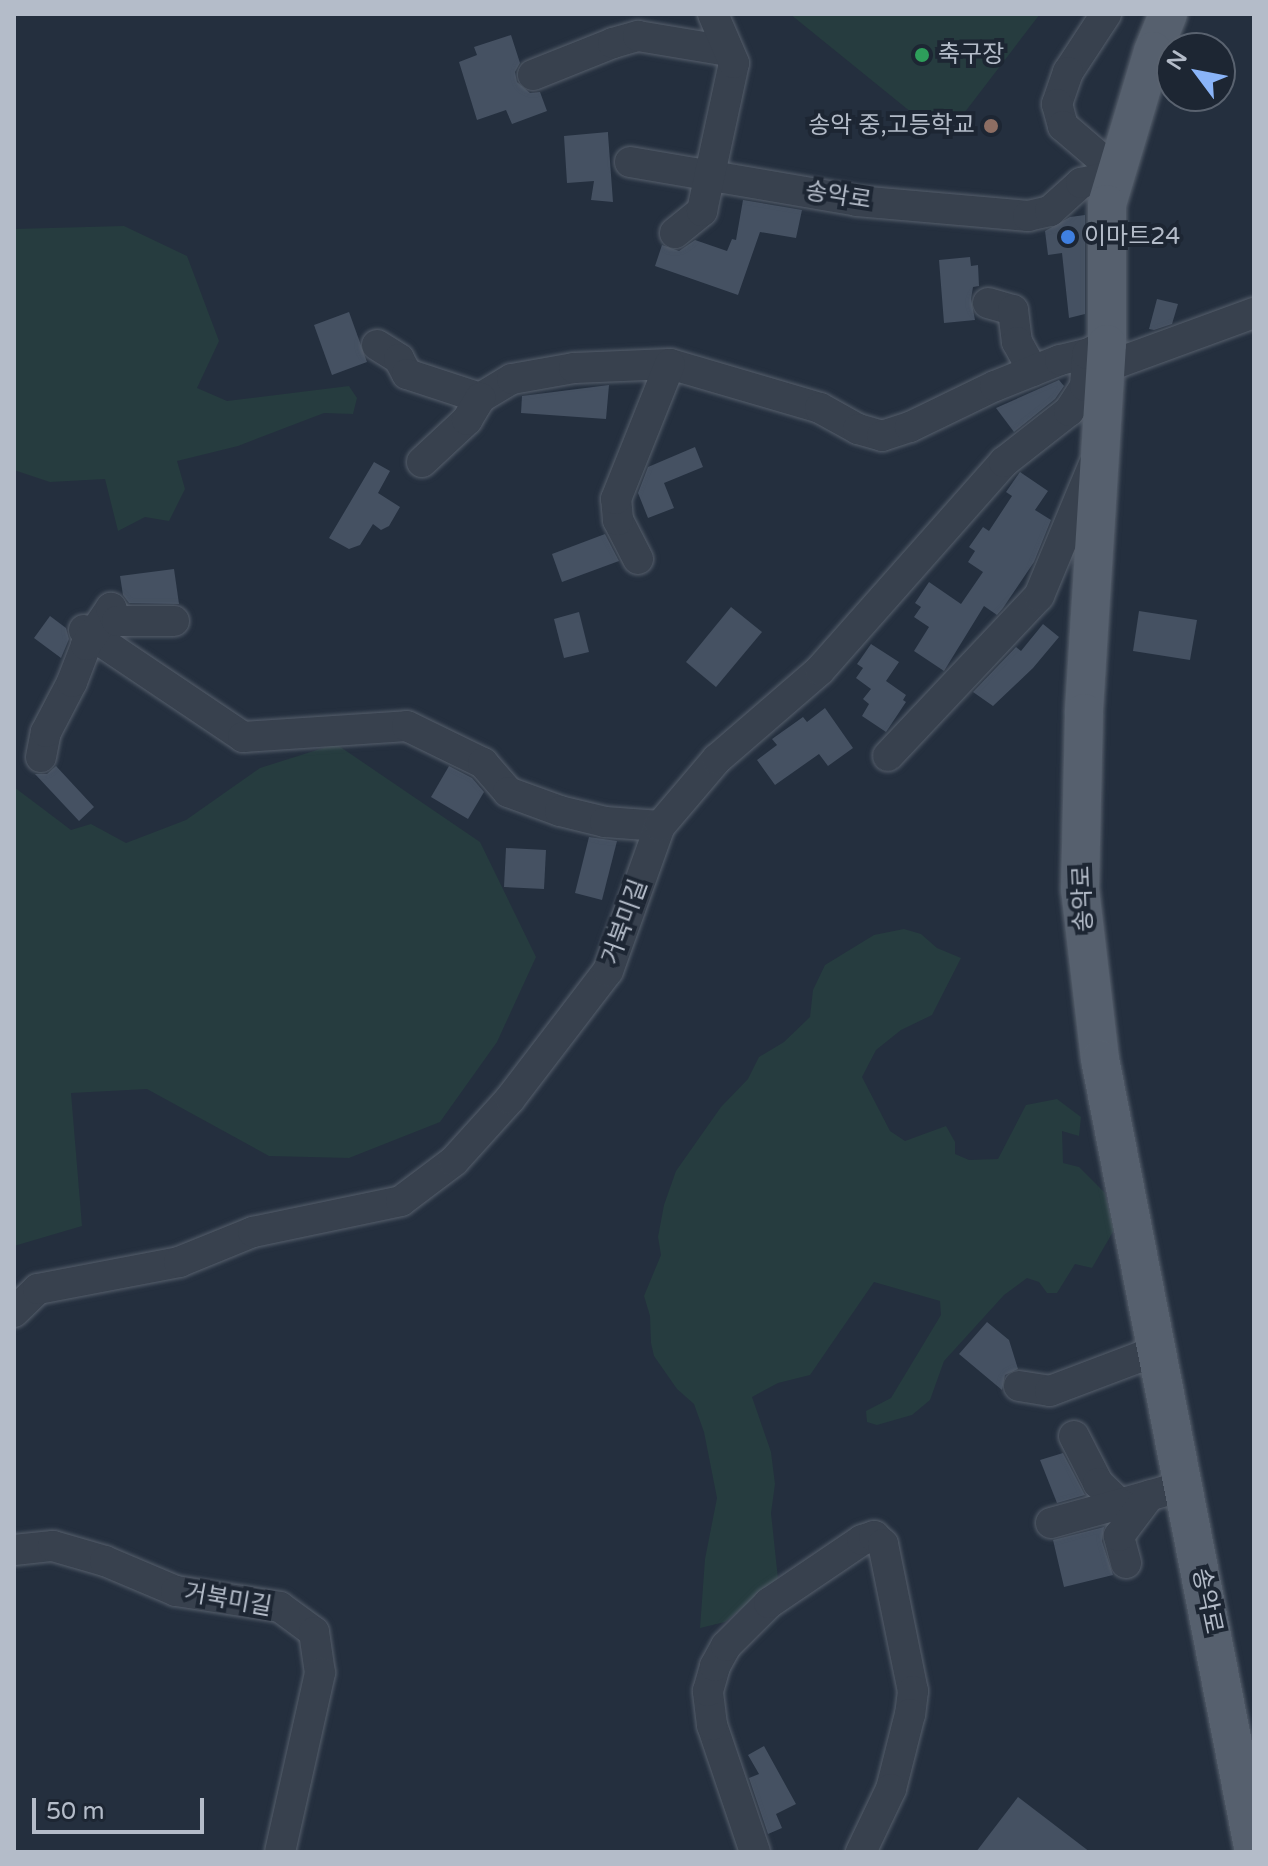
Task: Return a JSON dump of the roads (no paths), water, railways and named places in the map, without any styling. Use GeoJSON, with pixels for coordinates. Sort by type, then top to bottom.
{"type":"FeatureCollection","features":[{"type":"Feature","properties":{"kind":"main road","name":"송악로"},"geometry":{"type":"LineString","coordinates":[[1168,14],[1123,146],[1119,174],[1107,204],[1103,442],[1084,713],[1080,889],[1100,1059],[1156,1351],[1166,1491],[1254,1852]]}},
{"type":"Feature","properties":{"kind":"main road"},"geometry":{"type":"LineString","coordinates":[[1183,14],[1135,169],[1129,207],[1126,306],[1104,353],[1092,918],[1104,1027],[1123,1134],[1189,1451],[1254,1798]]}},
{"type":"Feature","properties":{"kind":"street"},"geometry":{"type":"LineString","coordinates":[[675,233],[702,211],[713,176],[734,63],[713,14]]}},
{"type":"Feature","properties":{"kind":"street"},"geometry":{"type":"LineString","coordinates":[[1106,14],[1068,72],[1057,104],[1063,126],[1119,174]]}},
{"type":"Feature","properties":{"kind":"street"},"geometry":{"type":"LineString","coordinates":[[533,75],[638,36],[728,51]]}},
{"type":"Feature","properties":{"kind":"street","name":"송악로"},"geometry":{"type":"LineString","coordinates":[[630,162],[857,201],[1028,216],[1050,211],[1081,183],[1119,174]]}},
{"type":"Feature","properties":{"kind":"street"},"geometry":{"type":"LineString","coordinates":[[988,303],[1013,310],[1017,342],[1033,371]]}},
{"type":"Feature","properties":{"kind":"street"},"geometry":{"type":"LineString","coordinates":[[422,462],[467,420],[480,398],[512,379],[574,368],[670,364],[820,408],[858,429],[882,436],[910,427],[1033,371],[1254,313]]}},
{"type":"Feature","properties":{"kind":"street"},"geometry":{"type":"LineString","coordinates":[[377,345],[399,359],[407,374],[480,398]]}},
{"type":"Feature","properties":{"kind":"street","name":"거북미길"},"geometry":{"type":"LineString","coordinates":[[14,1312],[38,1289],[179,1262],[253,1232],[401,1201],[454,1161],[510,1099],[608,971],[660,826],[717,759],[820,670],[1004,462],[1069,411],[1104,353]]}},
{"type":"Feature","properties":{"kind":"street"},"geometry":{"type":"LineString","coordinates":[[638,559],[618,520],[616,499],[670,364]]}},
{"type":"Feature","properties":{"kind":"street","name":"송악로"},"geometry":{"type":"LineString","coordinates":[[888,756],[1039,596],[1103,442]]}},
{"type":"Feature","properties":{"kind":"street"},"geometry":{"type":"LineString","coordinates":[[41,757],[46,732],[72,682],[88,633],[111,608],[117,621],[174,621]]}},
{"type":"Feature","properties":{"kind":"street"},"geometry":{"type":"LineString","coordinates":[[88,633],[243,737],[407,726],[483,763],[508,792],[560,811],[605,822],[660,826]]}},
{"type":"Feature","properties":{"kind":"street"},"geometry":{"type":"LineString","coordinates":[[1019,1386],[1050,1391],[1156,1351]]}},
{"type":"Feature","properties":{"kind":"street"},"geometry":{"type":"LineString","coordinates":[[1074,1436],[1098,1483],[1120,1504]]}},
{"type":"Feature","properties":{"kind":"street"},"geometry":{"type":"LineString","coordinates":[[1051,1523],[1166,1491]]}},
{"type":"Feature","properties":{"kind":"street"},"geometry":{"type":"LineString","coordinates":[[1126,1563],[1119,1536],[1166,1491]]}},
{"type":"Feature","properties":{"kind":"street"},"geometry":{"type":"LineString","coordinates":[[755,1852],[712,1725],[708,1691],[715,1666],[726,1646],[769,1603],[862,1540],[874,1536],[883,1544],[913,1691],[891,1789],[861,1852]]}},
{"type":"Feature","properties":{"kind":"street","name":"거북미길"},"geometry":{"type":"LineString","coordinates":[[14,1550],[53,1546],[105,1561],[176,1591],[280,1607],[314,1632],[320,1673],[280,1852]]}},
{"type":"Feature","properties":{"kind":"place","name":"축구장"},"geometry":{"type":"Point","coordinates":[922,55]}},
{"type":"Feature","properties":{"kind":"place","name":"송악 중,고등학교"},"geometry":{"type":"Point","coordinates":[991,126]}},
{"type":"Feature","properties":{"kind":"place","name":"이마트24"},"geometry":{"type":"Point","coordinates":[1068,237]}}]}
